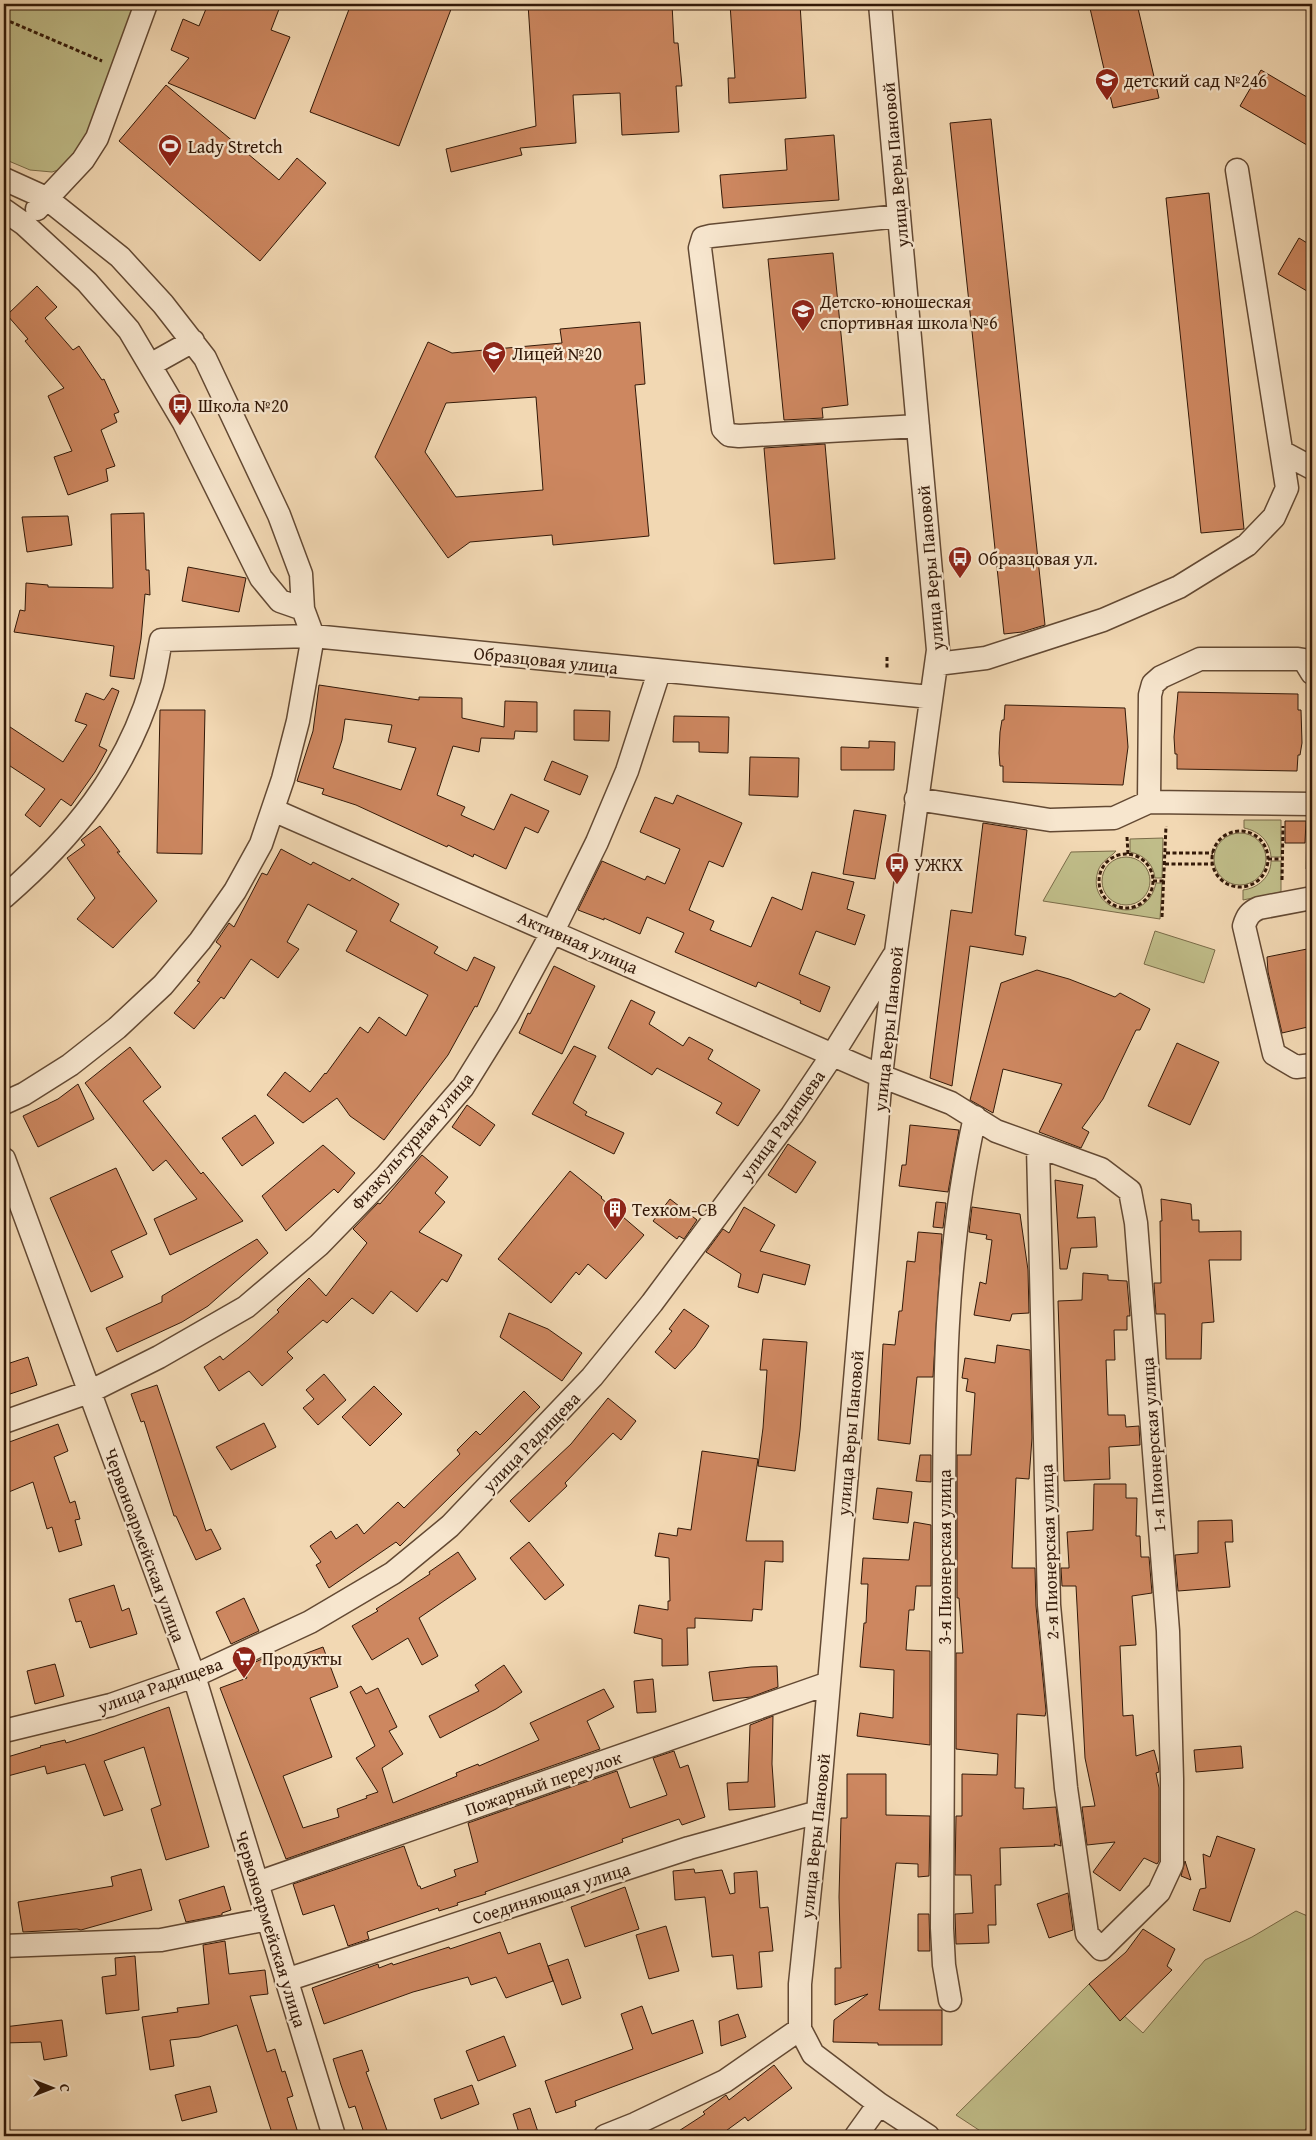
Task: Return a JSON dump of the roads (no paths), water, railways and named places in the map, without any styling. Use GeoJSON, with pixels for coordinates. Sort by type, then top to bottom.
{"type":"FeatureCollection","features":[{"type":"Feature","properties":{"kind":"street"},"geometry":{"type":"LineString","coordinates":[[24,224],[83,160],[97,138],[146,4]]}},
{"type":"Feature","properties":{"kind":"street","name":"улица Веры Пановой"},"geometry":{"type":"LineString","coordinates":[[879,2104],[813,2054],[800,2030],[800,1984],[818,1812],[881,1076],[916,799],[938,650],[880,4]]}},
{"type":"Feature","properties":{"kind":"street"},"geometry":{"type":"LineString","coordinates":[[937,664],[995,655],[1103,620],[1179,587],[1247,545],[1274,518],[1287,488],[1237,170]]}},
{"type":"Feature","properties":{"kind":"street"},"geometry":{"type":"LineString","coordinates":[[4,178],[46,198],[120,257],[163,304],[205,358],[279,515],[301,574],[303,609],[313,636],[298,721],[273,810],[261,844],[235,891],[200,941],[163,985],[117,1028],[70,1065],[24,1094],[4,1103]]}},
{"type":"Feature","properties":{"kind":"street"},"geometry":{"type":"LineString","coordinates":[[4,210],[24,224],[88,282],[129,330],[184,424],[262,578],[280,601],[303,609]]}},
{"type":"Feature","properties":{"kind":"street"},"geometry":{"type":"LineString","coordinates":[[899,216],[711,236],[703,238],[700,248],[722,429],[729,435],[918,426]]}},
{"type":"Feature","properties":{"kind":"street"},"geometry":{"type":"LineString","coordinates":[[150,365],[193,341]]}},
{"type":"Feature","properties":{"kind":"street"},"geometry":{"type":"LineString","coordinates":[[1282,452],[1312,468]]}},
{"type":"Feature","properties":{"kind":"street","name":"Образцовая улица"},"geometry":{"type":"LineString","coordinates":[[4,897],[40,866],[77,825],[109,781],[132,736],[152,684],[160,640],[313,636],[659,672],[930,697]]}},
{"type":"Feature","properties":{"kind":"street"},"geometry":{"type":"LineString","coordinates":[[1157,802],[1150,695],[1153,684],[1161,677],[1191,662],[1210,658],[1298,659],[1304,660],[1312,673]]}},
{"type":"Feature","properties":{"kind":"street","name":"Физкультурная улица"},"geometry":{"type":"LineString","coordinates":[[4,1422],[89,1392],[159,1357],[246,1307],[319,1245],[386,1176],[463,1087],[507,1016],[553,931],[597,842],[627,771],[659,672]]}},
{"type":"Feature","properties":{"kind":"street"},"geometry":{"type":"LineString","coordinates":[[916,799],[1050,820],[1114,818],[1157,802],[1312,804]]}},
{"type":"Feature","properties":{"kind":"street","name":"Активная улица"},"geometry":{"type":"LineString","coordinates":[[273,810],[881,1076]]}},
{"type":"Feature","properties":{"kind":"street"},"geometry":{"type":"LineString","coordinates":[[1312,898],[1252,911],[1247,917],[1244,926],[1274,1054],[1296,1067],[1312,1065]]}},
{"type":"Feature","properties":{"kind":"street","name":"улица Радищева"},"geometry":{"type":"LineString","coordinates":[[4,1731],[111,1705],[194,1676],[310,1622],[393,1573],[450,1526],[598,1370],[652,1303],[792,1115],[833,1054],[896,952]]}},
{"type":"Feature","properties":{"kind":"street","name":"1-я Пионерская улица"},"geometry":{"type":"LineString","coordinates":[[881,1076],[951,1103],[996,1131],[1101,1169],[1130,1191],[1136,1223],[1168,1631],[1172,1864],[1159,1892],[1101,1949]]}},
{"type":"Feature","properties":{"kind":"street","name":"3-я Пионерская улица"},"geometry":{"type":"LineString","coordinates":[[950,2000],[944,1965],[942,1928],[944,1427],[948,1304],[963,1170],[975,1117]]}},
{"type":"Feature","properties":{"kind":"street","name":"2-я Пионерская улица"},"geometry":{"type":"LineString","coordinates":[[1038,1147],[1049,1605],[1066,1788],[1086,1934],[1101,1949]]}},
{"type":"Feature","properties":{"kind":"street","name":"Червоноармейская улица"},"geometry":{"type":"LineString","coordinates":[[4,1159],[194,1676],[334,2136]]}},
{"type":"Feature","properties":{"kind":"street","name":"Пожарный переулок"},"geometry":{"type":"LineString","coordinates":[[257,1883],[829,1683]]}},
{"type":"Feature","properties":{"kind":"street","name":"Соединяющая улица"},"geometry":{"type":"LineString","coordinates":[[286,1980],[689,1848],[818,1812]]}},
{"type":"Feature","properties":{"kind":"street"},"geometry":{"type":"LineString","coordinates":[[4,1946],[160,1940],[268,1919]]}},
{"type":"Feature","properties":{"kind":"street"},"geometry":{"type":"LineString","coordinates":[[605,2136],[635,2124],[725,2081],[800,2030]]}},
{"type":"Feature","properties":{"kind":"street"},"geometry":{"type":"LineString","coordinates":[[856,2136],[879,2104],[928,2136]]}},
{"type":"Feature","properties":{"kind":"place","name":"детский сад №246"},"geometry":{"type":"Point","coordinates":[1107,101]}},
{"type":"Feature","properties":{"kind":"place","name":"Lady Stretch"},"geometry":{"type":"Point","coordinates":[170,167]}},
{"type":"Feature","properties":{"kind":"place","name":"Детско-юношеская спортивная школа №6"},"geometry":{"type":"Point","coordinates":[803,332]}},
{"type":"Feature","properties":{"kind":"place","name":"Лицей №20"},"geometry":{"type":"Point","coordinates":[494,374]}},
{"type":"Feature","properties":{"kind":"place","name":"Школа №20"},"geometry":{"type":"Point","coordinates":[180,426]}},
{"type":"Feature","properties":{"kind":"place","name":"Образцовая ул."},"geometry":{"type":"Point","coordinates":[960,579]}},
{"type":"Feature","properties":{"kind":"place","name":"УЖКХ"},"geometry":{"type":"Point","coordinates":[897,885]}},
{"type":"Feature","properties":{"kind":"place","name":"Техком-СВ"},"geometry":{"type":"Point","coordinates":[615,1230]}},
{"type":"Feature","properties":{"kind":"place","name":"Продукты"},"geometry":{"type":"Point","coordinates":[244,1679]}}]}
